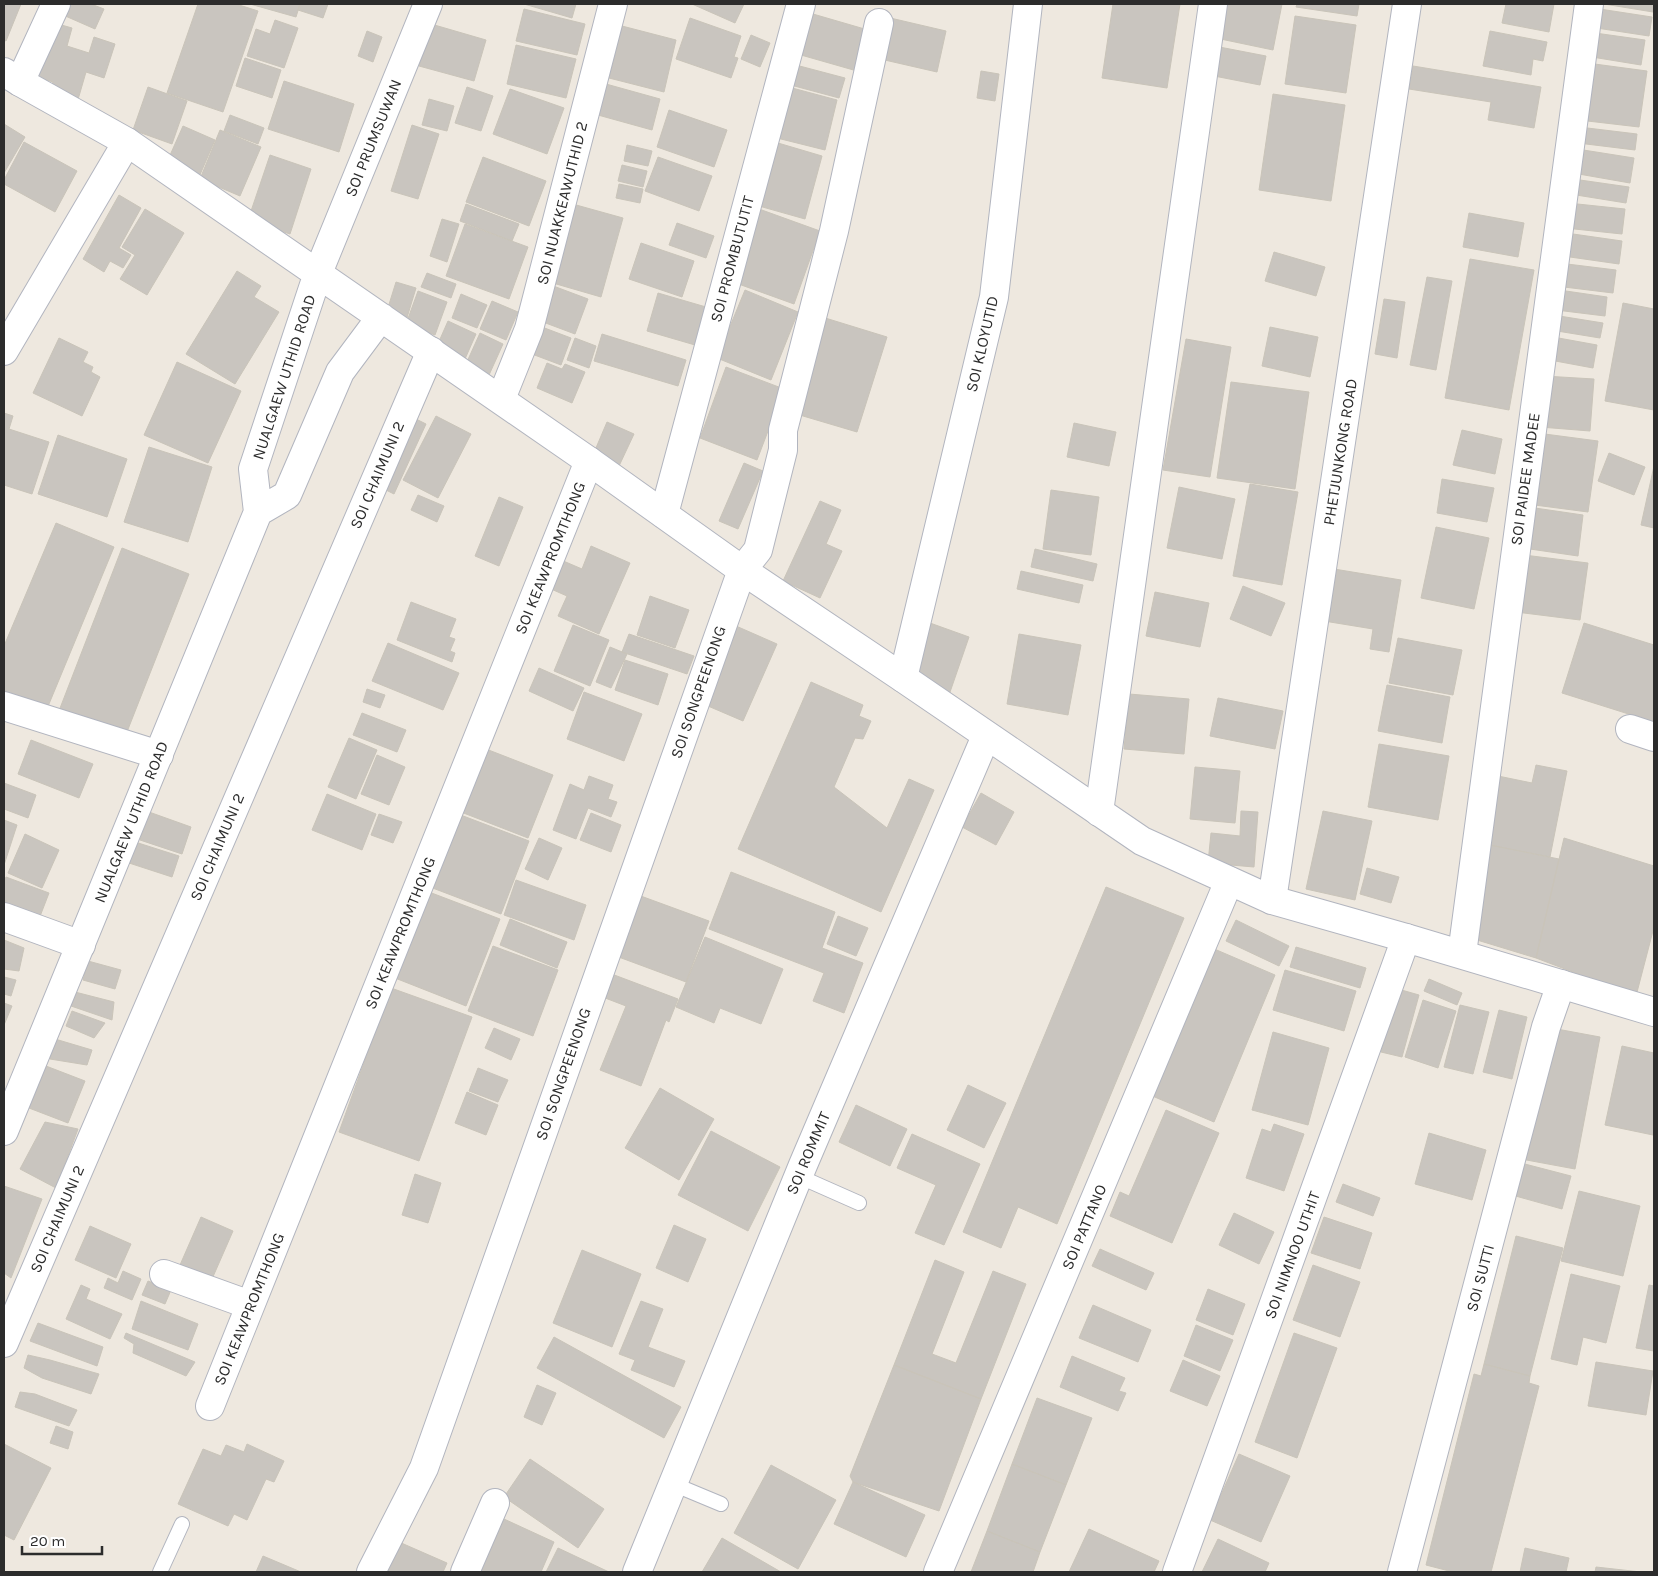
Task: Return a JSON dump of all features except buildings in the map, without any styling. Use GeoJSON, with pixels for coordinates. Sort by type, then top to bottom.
{"type":"FeatureCollection","features":[{"type":"Feature","properties":{"kind":"street"},"geometry":{"type":"LineString","coordinates":[[56,4],[12,77],[127,142],[500,399],[742,570],[1142,841],[1272,900],[1462,954],[1654,1012]]}},
{"type":"Feature","properties":{"kind":"street","name":"SOI PRUMSUWAN"},"geometry":{"type":"LineString","coordinates":[[318,273],[428,4]]}},
{"type":"Feature","properties":{"kind":"street","name":"SOI NUAKKEAWUTHID 2"},"geometry":{"type":"LineString","coordinates":[[500,399],[530,329],[613,4]]}},
{"type":"Feature","properties":{"kind":"street","name":"SOI PROMBUTUTIT"},"geometry":{"type":"LineString","coordinates":[[664,514],[801,4]]}},
{"type":"Feature","properties":{"kind":"street","name":"SOI KLOYUTID"},"geometry":{"type":"LineString","coordinates":[[903,678],[994,297],[1028,4]]}},
{"type":"Feature","properties":{"kind":"street"},"geometry":{"type":"LineString","coordinates":[[1099,812],[1213,4]]}},
{"type":"Feature","properties":{"kind":"street","name":"PHETJUNKONG ROAD"},"geometry":{"type":"LineString","coordinates":[[1272,900],[1407,4]]}},
{"type":"Feature","properties":{"kind":"street","name":"SOI PAIDEE MADEE"},"geometry":{"type":"LineString","coordinates":[[1462,954],[1589,4]]}},
{"type":"Feature","properties":{"kind":"street","name":"SOI SONGPEENONG"},"geometry":{"type":"LineString","coordinates":[[371,1572],[424,1468],[742,570],[758,550],[782,450],[783,430],[834,231],[879,23]]}},
{"type":"Feature","properties":{"kind":"street"},"geometry":{"type":"LineString","coordinates":[[4,351],[15,309],[127,142]]}},
{"type":"Feature","properties":{"kind":"street","name":"NUALGAEW UTHID ROAD"},"geometry":{"type":"LineString","coordinates":[[4,1131],[258,512],[253,469],[318,273]]}},
{"type":"Feature","properties":{"kind":"street"},"geometry":{"type":"LineString","coordinates":[[258,512],[287,495],[340,372],[381,317]]}},
{"type":"Feature","properties":{"kind":"street","name":"SOI CHAIMUNI 2"},"geometry":{"type":"LineString","coordinates":[[4,1343],[431,351]]}},
{"type":"Feature","properties":{"kind":"street","name":"SOI KEAWPROMTHONG"},"geometry":{"type":"LineString","coordinates":[[210,1406],[589,461]]}},
{"type":"Feature","properties":{"kind":"street"},"geometry":{"type":"LineString","coordinates":[[4,706],[158,755]]}},
{"type":"Feature","properties":{"kind":"street","name":"SOI ROMMIT"},"geometry":{"type":"LineString","coordinates":[[636,1572],[798,1176],[986,736]]}},
{"type":"Feature","properties":{"kind":"street","name":"SOI PATTANO"},"geometry":{"type":"LineString","coordinates":[[938,1572],[1229,881]]}},
{"type":"Feature","properties":{"kind":"street"},"geometry":{"type":"LineString","coordinates":[[4,917],[81,945]]}},
{"type":"Feature","properties":{"kind":"street","name":"SOI NIMNOO UTHIT"},"geometry":{"type":"LineString","coordinates":[[1177,1572],[1406,938]]}},
{"type":"Feature","properties":{"kind":"street","name":"SOI SUTTI"},"geometry":{"type":"LineString","coordinates":[[1402,1572],[1546,1027],[1561,984]]}},
{"type":"Feature","properties":{"kind":"street"},"geometry":{"type":"LineString","coordinates":[[164,1274],[250,1305]]}},
{"type":"Feature","properties":{"kind":"street"},"geometry":{"type":"LineString","coordinates":[[465,1572],[495,1504]]}},
{"type":"Feature","properties":{"kind":"lane"},"geometry":{"type":"LineString","coordinates":[[798,1176],[858,1203]]}},
{"type":"Feature","properties":{"kind":"lane"},"geometry":{"type":"LineString","coordinates":[[672,1484],[721,1504]]}},
{"type":"Feature","properties":{"kind":"lane"},"geometry":{"type":"LineString","coordinates":[[160,1572],[182,1524]]}}]}
